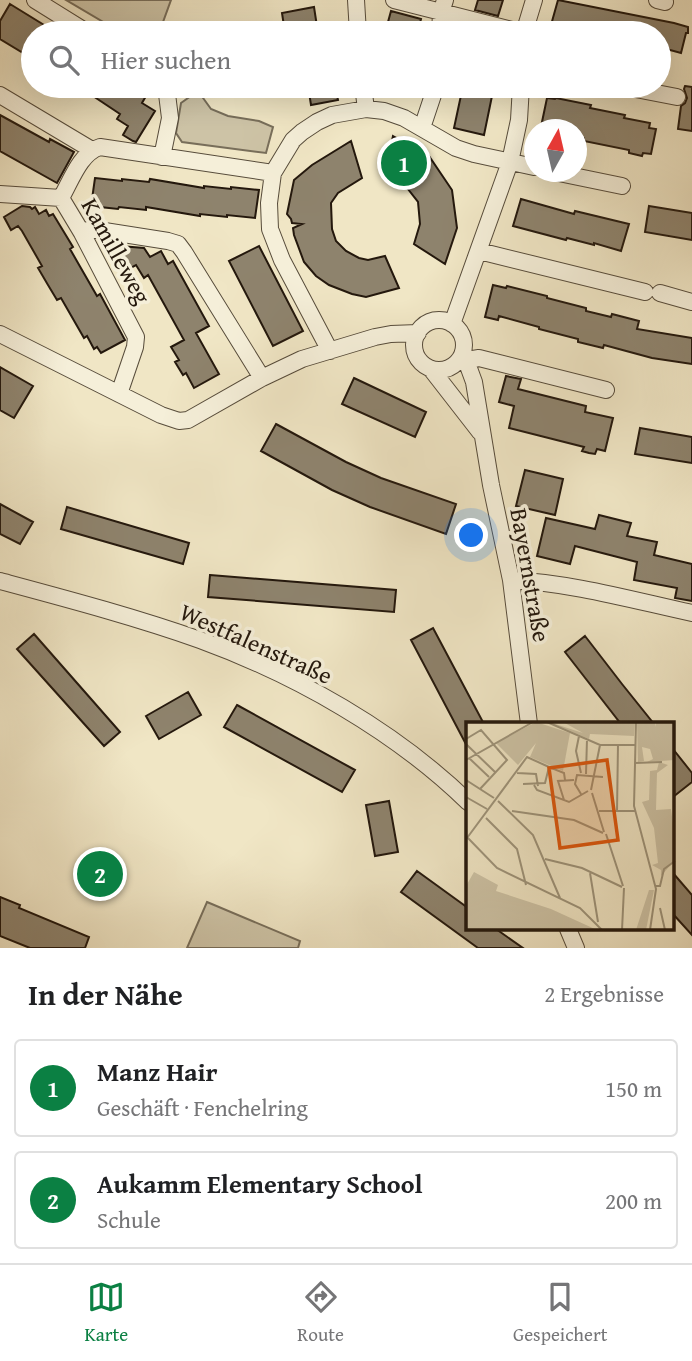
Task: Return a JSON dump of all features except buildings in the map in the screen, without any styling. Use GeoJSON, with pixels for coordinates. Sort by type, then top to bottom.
{"type":"FeatureCollection","features":[{"type":"Feature","properties":{"kind":"street"},"geometry":{"type":"LineString","coordinates":[[34,0],[68,21]]}},
{"type":"Feature","properties":{"kind":"street"},"geometry":{"type":"LineString","coordinates":[[356,0],[357,21]]}},
{"type":"Feature","properties":{"kind":"street"},"geometry":{"type":"LineString","coordinates":[[394,0],[443,7],[487,21]]}},
{"type":"Feature","properties":{"kind":"street"},"geometry":{"type":"LineString","coordinates":[[528,21],[534,0]]}},
{"type":"Feature","properties":{"kind":"street"},"geometry":{"type":"LineString","coordinates":[[0,95],[92,150],[100,147],[273,173]]}},
{"type":"Feature","properties":{"kind":"street"},"geometry":{"type":"LineString","coordinates":[[671,96],[677,97]]}},
{"type":"Feature","properties":{"kind":"street"},"geometry":{"type":"LineString","coordinates":[[162,157],[170,118],[168,98]]}},
{"type":"Feature","properties":{"kind":"street"},"geometry":{"type":"LineString","coordinates":[[365,98],[366,109]]}},
{"type":"Feature","properties":{"kind":"street"},"geometry":{"type":"LineString","coordinates":[[422,128],[432,98]]}},
{"type":"Feature","properties":{"kind":"street"},"geometry":{"type":"LineString","coordinates":[[452,324],[510,162],[519,120],[520,98]]}},
{"type":"Feature","properties":{"kind":"street"},"geometry":{"type":"LineString","coordinates":[[330,351],[282,260],[271,229],[269,203],[273,173],[293,140],[317,122],[332,115],[366,109],[384,110],[456,148],[524,165]]}},
{"type":"Feature","properties":{"kind":"street","name":"Kamilleweg"},"geometry":{"type":"LineString","coordinates":[[92,150],[61,198],[136,337],[118,394]]}},
{"type":"Feature","properties":{"kind":"street"},"geometry":{"type":"LineString","coordinates":[[587,179],[622,186]]}},
{"type":"Feature","properties":{"kind":"street"},"geometry":{"type":"LineString","coordinates":[[0,194],[61,198]]}},
{"type":"Feature","properties":{"kind":"street"},"geometry":{"type":"LineString","coordinates":[[82,233],[98,230],[177,244],[262,378]]}},
{"type":"Feature","properties":{"kind":"street"},"geometry":{"type":"LineString","coordinates":[[479,251],[692,302]]}},
{"type":"Feature","properties":{"kind":"street"},"geometry":{"type":"LineString","coordinates":[[465,356],[462,336],[452,324],[444,321],[429,323],[418,333],[414,347],[416,354],[424,365],[431,369],[447,369],[465,356],[606,390]]}},
{"type":"Feature","properties":{"kind":"street"},"geometry":{"type":"LineString","coordinates":[[0,334],[160,415],[179,421],[188,420],[262,378],[302,359],[375,337],[418,333]]}},
{"type":"Feature","properties":{"kind":"street","name":"Bayernstraße"},"geometry":{"type":"LineString","coordinates":[[465,356],[474,382],[511,580],[529,722]]}},
{"type":"Feature","properties":{"kind":"street","name":"Bayernstraße"},"geometry":{"type":"LineString","coordinates":[[431,369],[482,433]]}},
{"type":"Feature","properties":{"kind":"street"},"geometry":{"type":"LineString","coordinates":[[511,580],[581,589],[692,613]]}},
{"type":"Feature","properties":{"kind":"street","name":"Westfalenstraße"},"geometry":{"type":"LineString","coordinates":[[0,581],[169,630],[270,670],[372,726],[433,771],[466,800]]}},
{"type":"Feature","properties":{"kind":"street"},"geometry":{"type":"LineString","coordinates":[[568,930],[576,948]]}},
{"type":"Feature","properties":{"kind":"shaded area"},"geometry":{"type":"Polygon","coordinates":[[[66,0],[171,0],[163,21],[102,21],[66,0]]]}},
{"type":"Feature","properties":{"kind":"shaded area"},"geometry":{"type":"Polygon","coordinates":[[[188,98],[203,98],[211,109],[273,127],[266,153],[182,142],[176,133],[181,103],[188,98]]]}},
{"type":"Feature","properties":{"kind":"shaded area"},"geometry":{"type":"Polygon","coordinates":[[[207,902],[300,941],[298,948],[187,948],[207,902]]]}},
{"type":"Feature","properties":{"kind":"place","name":"Manz Hair"},"geometry":{"type":"Point","coordinates":[404,163]}},
{"type":"Feature","properties":{"kind":"place","name":"Aukamm Elementary School"},"geometry":{"type":"Point","coordinates":[100,874]}}]}
